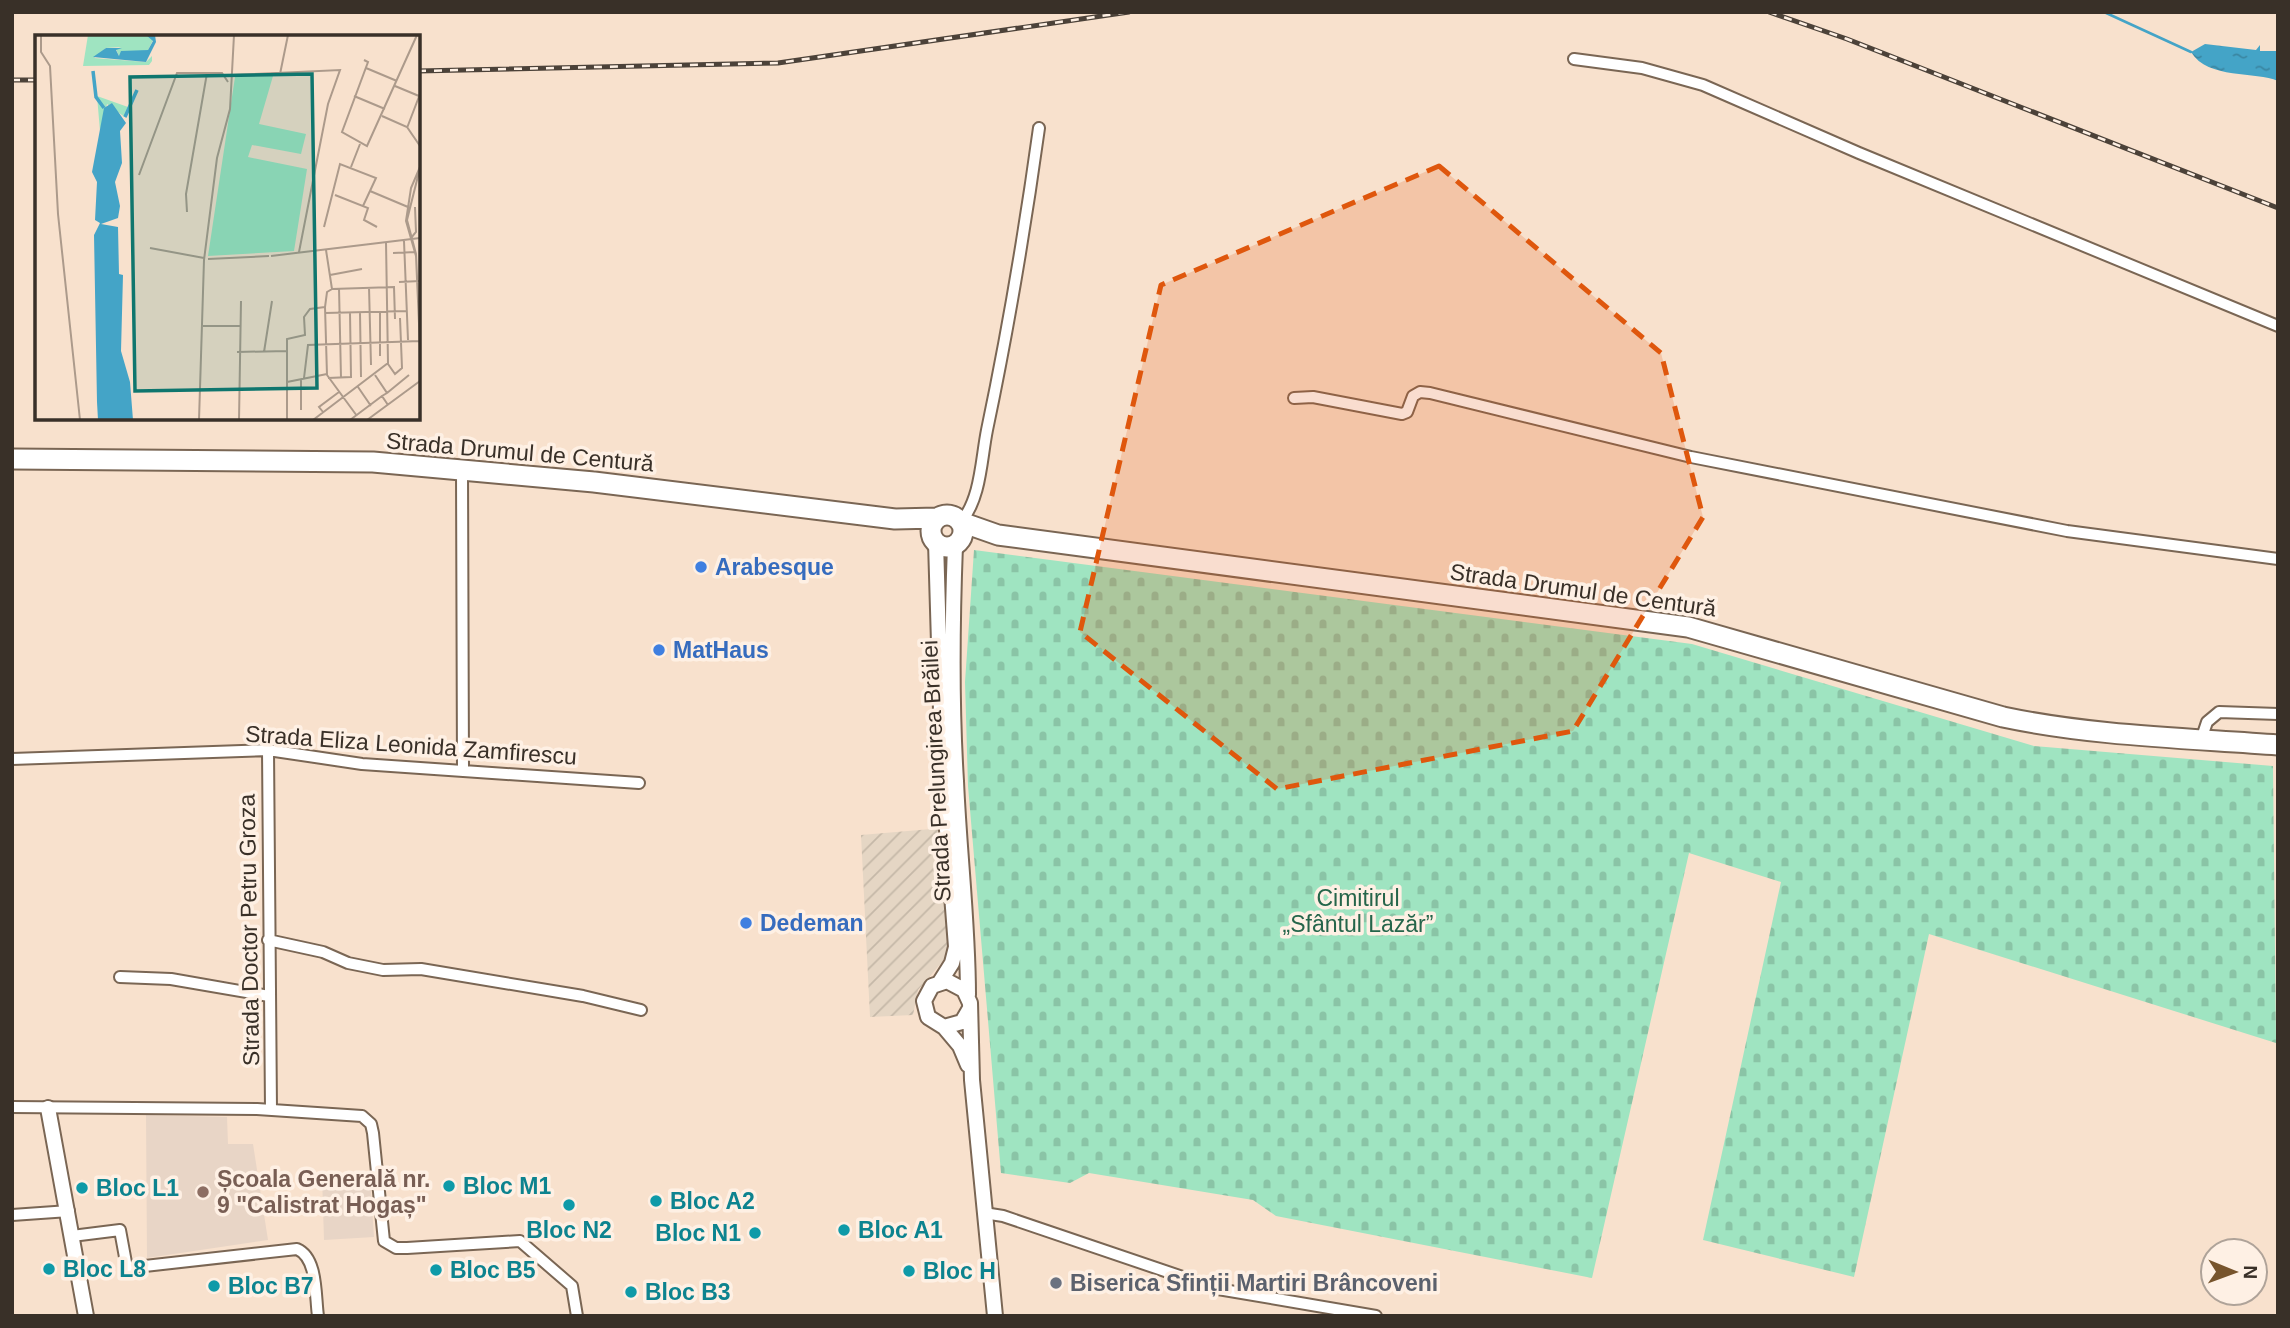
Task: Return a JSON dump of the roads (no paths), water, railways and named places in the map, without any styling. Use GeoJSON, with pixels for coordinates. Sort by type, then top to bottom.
{"type":"FeatureCollection","features":[{"type":"Feature","properties":{"kind":"highway","name":"Strada Drumul de Centură"},"geometry":{"type":"LineString","coordinates":[[12,459],[294,459],[461,469],[895,519]]}},
{"type":"Feature","properties":{"kind":"highway"},"geometry":{"type":"LineString","coordinates":[[947,514],[949,538],[895,519],[937,518],[947,514]]}},
{"type":"Feature","properties":{"kind":"highway","name":"Strada Drumul de Centură"},"geometry":{"type":"LineString","coordinates":[[949,538],[998,534],[1651,621],[1751,643],[2014,719],[2108,734],[2278,745]]}},
{"type":"Feature","properties":{"kind":"main road","name":"Strada Prelungirea Brăilei"},"geometry":{"type":"LineString","coordinates":[[940,982],[953,963],[956,947],[944,789],[949,538]]}},
{"type":"Feature","properties":{"kind":"main road","name":"Strada Prelungirea Brăilei"},"geometry":{"type":"LineString","coordinates":[[949,538],[951,664],[957,800],[968,943],[972,1080],[995,1316]]}},
{"type":"Feature","properties":{"kind":"main road"},"geometry":{"type":"LineString","coordinates":[[940,982],[960,985],[968,1003],[957,1025],[944,1027],[932,1022],[925,1010],[927,993],[940,982]]}},
{"type":"Feature","properties":{"kind":"main road","name":"Strada Prelungirea Brăilei"},"geometry":{"type":"LineString","coordinates":[[944,1027],[960,1046],[972,1080]]}},
{"type":"Feature","properties":{"kind":"main road"},"geometry":{"type":"LineString","coordinates":[[48,1108],[86,1316]]}},
{"type":"Feature","properties":{"kind":"street"},"geometry":{"type":"LineString","coordinates":[[1574,59],[1642,68],[1703,85],[1871,159],[2278,326]]}},
{"type":"Feature","properties":{"kind":"street"},"geometry":{"type":"LineString","coordinates":[[949,538],[974,498],[1016,286],[1039,128]]}},
{"type":"Feature","properties":{"kind":"street"},"geometry":{"type":"LineString","coordinates":[[1294,398],[1313,397],[1402,414],[1407,412],[1413,396],[1420,392],[1430,393],[1691,457],[2067,531],[2278,559]]}},
{"type":"Feature","properties":{"kind":"street"},"geometry":{"type":"LineString","coordinates":[[461,469],[463,771]]}},
{"type":"Feature","properties":{"kind":"street"},"geometry":{"type":"LineString","coordinates":[[2201,740],[2207,722],[2219,712],[2278,714]]}},
{"type":"Feature","properties":{"kind":"street","name":"Strada Eliza Leonida Zamfirescu"},"geometry":{"type":"LineString","coordinates":[[12,759],[268,750],[362,764],[639,783]]}},
{"type":"Feature","properties":{"kind":"street","name":"Strada Doctor Petru Groza"},"geometry":{"type":"LineString","coordinates":[[268,750],[271,1110]]}},
{"type":"Feature","properties":{"kind":"street"},"geometry":{"type":"LineString","coordinates":[[268,940],[323,951],[348,962],[383,970],[421,969],[508,983],[641,1010]]}},
{"type":"Feature","properties":{"kind":"street"},"geometry":{"type":"LineString","coordinates":[[120,977],[172,979],[270,996]]}},
{"type":"Feature","properties":{"kind":"street"},"geometry":{"type":"LineString","coordinates":[[12,1107],[271,1110],[367,1118],[373,1133],[384,1241],[389,1245],[407,1248],[520,1241],[572,1286],[578,1316]]}},
{"type":"Feature","properties":{"kind":"street"},"geometry":{"type":"LineString","coordinates":[[12,1215],[68,1211]]}},
{"type":"Feature","properties":{"kind":"street"},"geometry":{"type":"LineString","coordinates":[[984,1213],[1003,1216],[1218,1289],[1376,1316]]}},
{"type":"Feature","properties":{"kind":"street"},"geometry":{"type":"LineString","coordinates":[[72,1236],[120,1230],[127,1268],[298,1249],[308,1256],[312,1265],[317,1316]]}},
{"type":"Feature","properties":{"kind":"water"},"geometry":{"type":"Polygon","coordinates":[[[2205,44],[2256,50],[2260,45],[2260,51],[2278,51],[2278,81],[2209,67],[2191,52],[2205,44]]]}},
{"type":"Feature","properties":{"kind":"waterway"},"geometry":{"type":"LineString","coordinates":[[2104,12],[2191,52]]}},
{"type":"Feature","properties":{"kind":"railway"},"geometry":{"type":"LineString","coordinates":[[420,71],[778,63],[1129,12]]}},
{"type":"Feature","properties":{"kind":"railway"},"geometry":{"type":"LineString","coordinates":[[1769,12],[1847,39],[2278,208]]}},
{"type":"Feature","properties":{"kind":"railway"},"geometry":{"type":"LineString","coordinates":[[12,80],[35,80]]}},
{"type":"Feature","properties":{"kind":"place","name":"Arabesque"},"geometry":{"type":"Point","coordinates":[701,567]}},
{"type":"Feature","properties":{"kind":"place","name":"MatHaus"},"geometry":{"type":"Point","coordinates":[659,650]}},
{"type":"Feature","properties":{"kind":"place","name":"Dedeman"},"geometry":{"type":"Point","coordinates":[746,923]}},
{"type":"Feature","properties":{"kind":"place","name":"Bloc M1"},"geometry":{"type":"Point","coordinates":[449,1186]}},
{"type":"Feature","properties":{"kind":"place","name":"Bloc L1"},"geometry":{"type":"Point","coordinates":[82,1188]}},
{"type":"Feature","properties":{"kind":"place","name":"Școala Generală nr. 9 \"Calistrat Hogaș\""},"geometry":{"type":"Point","coordinates":[203,1192]}},
{"type":"Feature","properties":{"kind":"place","name":"Bloc A2"},"geometry":{"type":"Point","coordinates":[656,1201]}},
{"type":"Feature","properties":{"kind":"place","name":"Bloc N2"},"geometry":{"type":"Point","coordinates":[569,1205]}},
{"type":"Feature","properties":{"kind":"place","name":"Bloc A1"},"geometry":{"type":"Point","coordinates":[844,1230]}},
{"type":"Feature","properties":{"kind":"place","name":"Bloc N1"},"geometry":{"type":"Point","coordinates":[755,1233]}},
{"type":"Feature","properties":{"kind":"place","name":"Bloc L8"},"geometry":{"type":"Point","coordinates":[49,1269]}},
{"type":"Feature","properties":{"kind":"place","name":"Bloc B5"},"geometry":{"type":"Point","coordinates":[436,1270]}},
{"type":"Feature","properties":{"kind":"place","name":"Bloc H"},"geometry":{"type":"Point","coordinates":[909,1271]}},
{"type":"Feature","properties":{"kind":"place","name":"Biserica Sfinții Martiri Brâncoveni"},"geometry":{"type":"Point","coordinates":[1056,1283]}},
{"type":"Feature","properties":{"kind":"place","name":"Bloc B7"},"geometry":{"type":"Point","coordinates":[214,1286]}},
{"type":"Feature","properties":{"kind":"place","name":"Bloc B3"},"geometry":{"type":"Point","coordinates":[631,1292]}},
{"type":"Feature","properties":{"kind":"park label","name":"Cimitirul „Sfântul Lazăr”"},"geometry":{"type":"Point","coordinates":[1358,911]}}]}
